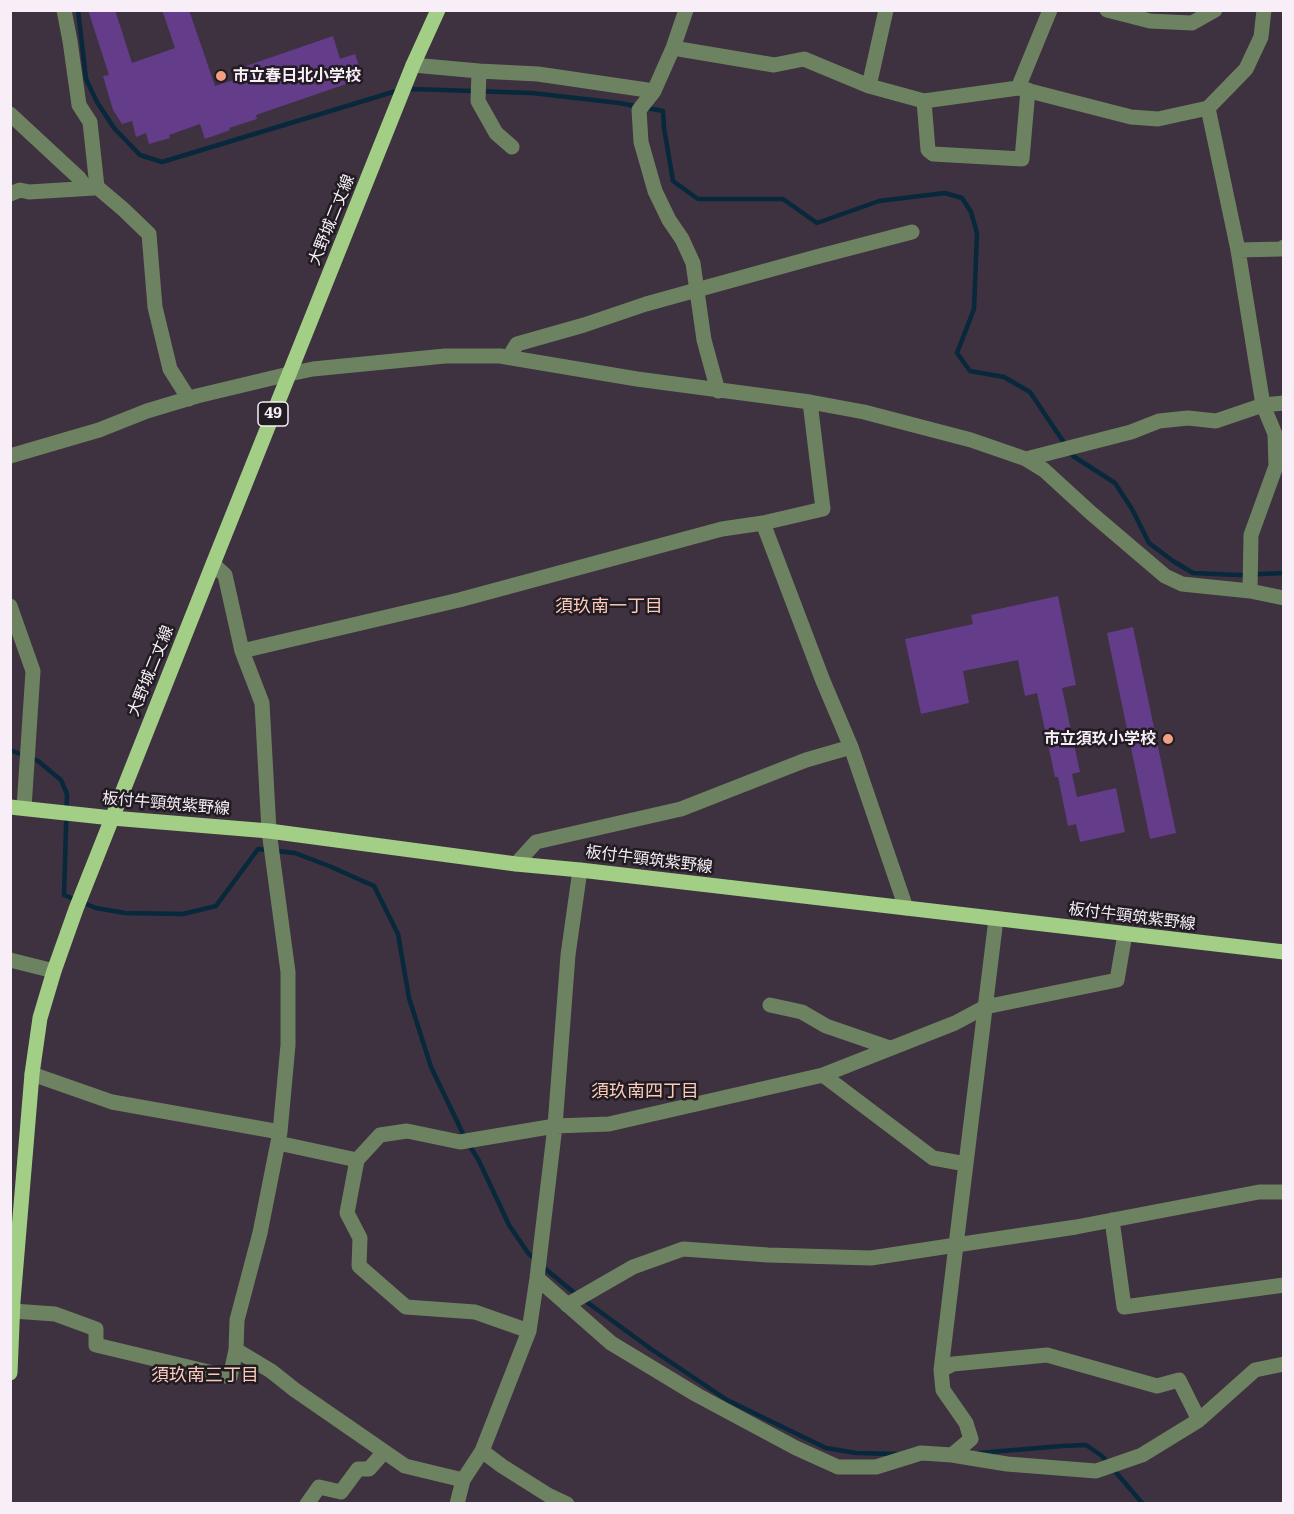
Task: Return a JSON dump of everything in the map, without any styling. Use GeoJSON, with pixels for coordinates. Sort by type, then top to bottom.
{"type":"FeatureCollection","features":[{"type":"Feature","properties":{"kind":"main road","name":"大野城二丈線"},"geometry":{"type":"LineString","coordinates":[[10,1373],[12,1304],[32,1074],[40,1018],[54,971],[76,909],[213,564],[413,65],[438,10]]}},
{"type":"Feature","properties":{"kind":"main road","name":"板付牛頸筑紫野線"},"geometry":{"type":"LineString","coordinates":[[17,807],[112,818],[269,831],[516,864],[1282,950]]}},
{"type":"Feature","properties":{"kind":"street"},"geometry":{"type":"LineString","coordinates":[[64,10],[79,105],[90,122],[92,188]]}},
{"type":"Feature","properties":{"kind":"street"},"geometry":{"type":"LineString","coordinates":[[686,10],[673,48],[654,91],[639,110],[641,142],[655,191],[693,263],[704,340],[718,391]]}},
{"type":"Feature","properties":{"kind":"street"},"geometry":{"type":"LineString","coordinates":[[869,86],[886,10]]}},
{"type":"Feature","properties":{"kind":"street"},"geometry":{"type":"LineString","coordinates":[[924,101],[928,150],[933,154],[1022,159],[1023,89],[1050,10]]}},
{"type":"Feature","properties":{"kind":"street"},"geometry":{"type":"LineString","coordinates":[[1107,10],[1150,21],[1192,22],[1215,10]]}},
{"type":"Feature","properties":{"kind":"street"},"geometry":{"type":"LineString","coordinates":[[673,48],[774,65],[804,59],[869,86],[924,101],[1023,89],[1131,117],[1158,119],[1208,108],[1246,69],[1261,38],[1264,10]]}},
{"type":"Feature","properties":{"kind":"street"},"geometry":{"type":"LineString","coordinates":[[413,65],[538,74],[654,91]]}},
{"type":"Feature","properties":{"kind":"street"},"geometry":{"type":"LineString","coordinates":[[479,71],[478,101],[496,133],[512,147]]}},
{"type":"Feature","properties":{"kind":"street"},"geometry":{"type":"LineString","coordinates":[[1208,108],[1238,250],[1263,405],[1275,434],[1276,466],[1251,535],[1250,591]]}},
{"type":"Feature","properties":{"kind":"street"},"geometry":{"type":"LineString","coordinates":[[11,114],[79,178],[123,209],[149,234],[155,307],[170,369],[189,399]]}},
{"type":"Feature","properties":{"kind":"street"},"geometry":{"type":"LineString","coordinates":[[10,194],[20,190],[29,192],[92,188]]}},
{"type":"Feature","properties":{"kind":"street"},"geometry":{"type":"LineString","coordinates":[[508,357],[517,344],[646,304],[912,232]]}},
{"type":"Feature","properties":{"kind":"street"},"geometry":{"type":"LineString","coordinates":[[1238,250],[1284,248]]}},
{"type":"Feature","properties":{"kind":"street"},"geometry":{"type":"LineString","coordinates":[[10,456],[99,430],[147,411],[313,369],[445,356],[500,356],[637,379],[810,402],[864,412],[971,440],[1026,459],[1044,470],[1165,576],[1182,584],[1250,591],[1284,598]]}},
{"type":"Feature","properties":{"kind":"street"},"geometry":{"type":"LineString","coordinates":[[242,651],[459,600],[722,529],[823,509],[810,402]]}},
{"type":"Feature","properties":{"kind":"street"},"geometry":{"type":"LineString","coordinates":[[1026,459],[1131,432],[1159,421],[1188,417],[1216,421],[1263,405],[1284,403]]}},
{"type":"Feature","properties":{"kind":"street"},"geometry":{"type":"LineString","coordinates":[[763,522],[823,681],[851,747],[906,908]]}},
{"type":"Feature","properties":{"kind":"street"},"geometry":{"type":"LineString","coordinates":[[12,1304],[55,1314],[96,1329],[96,1345],[230,1377],[236,1350],[237,1320],[260,1233],[279,1138],[288,1045],[288,972],[269,831],[262,703],[242,651],[225,575],[213,564]]}},
{"type":"Feature","properties":{"kind":"street"},"geometry":{"type":"LineString","coordinates":[[10,606],[33,671],[17,807]]}},
{"type":"Feature","properties":{"kind":"street"},"geometry":{"type":"LineString","coordinates":[[516,864],[536,842],[681,809],[806,760],[851,747]]}},
{"type":"Feature","properties":{"kind":"street"},"geometry":{"type":"LineString","coordinates":[[457,1503],[463,1480],[482,1450],[529,1331],[555,1126],[568,955],[580,870]]}},
{"type":"Feature","properties":{"kind":"street"},"geometry":{"type":"LineString","coordinates":[[952,1455],[971,1439],[966,1423],[943,1390],[940,1370],[996,918]]}},
{"type":"Feature","properties":{"kind":"street"},"geometry":{"type":"LineString","coordinates":[[529,1331],[475,1312],[406,1307],[359,1266],[360,1238],[347,1213],[357,1160],[380,1135],[406,1131],[460,1142],[555,1126],[609,1124],[823,1075],[956,1023],[986,1006],[1117,980],[1125,934]]}},
{"type":"Feature","properties":{"kind":"street"},"geometry":{"type":"LineString","coordinates":[[10,960],[54,971]]}},
{"type":"Feature","properties":{"kind":"street"},"geometry":{"type":"LineString","coordinates":[[770,1005],[802,1012],[826,1026],[890,1048]]}},
{"type":"Feature","properties":{"kind":"street"},"geometry":{"type":"LineString","coordinates":[[32,1074],[112,1102],[279,1138],[357,1160]]}},
{"type":"Feature","properties":{"kind":"street"},"geometry":{"type":"LineString","coordinates":[[823,1075],[933,1158],[966,1164]]}},
{"type":"Feature","properties":{"kind":"street"},"geometry":{"type":"LineString","coordinates":[[567,1305],[633,1267],[683,1250],[871,1258],[1112,1220],[1258,1192],[1284,1192]]}},
{"type":"Feature","properties":{"kind":"street"},"geometry":{"type":"LineString","coordinates":[[1112,1220],[1124,1306],[1284,1285]]}},
{"type":"Feature","properties":{"kind":"street"},"geometry":{"type":"LineString","coordinates":[[537,1278],[611,1343],[688,1389],[796,1448],[838,1467],[876,1467],[921,1453],[952,1455],[1008,1464],[1096,1471],[1142,1455],[1199,1420],[1255,1371],[1284,1364]]}},
{"type":"Feature","properties":{"kind":"street"},"geometry":{"type":"LineString","coordinates":[[236,1350],[271,1371],[405,1466],[463,1480]]}},
{"type":"Feature","properties":{"kind":"street"},"geometry":{"type":"LineString","coordinates":[[940,1370],[953,1364],[1047,1355],[1157,1386],[1179,1380],[1199,1420]]}},
{"type":"Feature","properties":{"kind":"street"},"geometry":{"type":"LineString","coordinates":[[482,1450],[502,1467],[548,1495],[567,1503]]}},
{"type":"Feature","properties":{"kind":"street"},"geometry":{"type":"LineString","coordinates":[[307,1503],[319,1487],[341,1492],[358,1469],[369,1469],[384,1452]]}},
{"type":"Feature","properties":{"kind":"building"},"geometry":{"type":"Polygon","coordinates":[[[88,10],[115,10],[132,63],[175,48],[162,10],[189,10],[215,86],[249,75],[246,66],[333,36],[340,59],[355,54],[362,75],[348,80],[349,83],[256,115],[257,119],[205,139],[200,124],[169,135],[170,138],[149,144],[146,133],[136,137],[132,121],[122,124],[113,110],[103,76],[109,75],[88,10]]]}},
{"type":"Feature","properties":{"kind":"building"},"geometry":{"type":"Polygon","coordinates":[[[1058,596],[1076,685],[1062,688],[1080,772],[1072,774],[1077,797],[1116,788],[1125,832],[1080,842],[1076,824],[1068,826],[1037,693],[1025,696],[1018,660],[963,671],[969,703],[921,714],[905,639],[973,624],[971,615],[1058,596]]]}},
{"type":"Feature","properties":{"kind":"building"},"geometry":{"type":"Polygon","coordinates":[[[1133,627],[1176,833],[1150,839],[1107,633],[1133,627]]]}},
{"type":"Feature","properties":{"kind":"waterway"},"geometry":{"type":"LineString","coordinates":[[78,10],[86,79],[97,102],[114,128],[140,155],[162,162],[393,92],[413,89],[532,93],[619,103],[663,111],[673,181],[698,199],[783,199],[817,223],[879,201],[945,193],[962,198],[971,212],[977,233],[974,309],[957,353],[970,371],[1004,377],[1030,392],[1073,456],[1115,483],[1132,509],[1149,543],[1173,561],[1193,573],[1239,575],[1284,573]]}},
{"type":"Feature","properties":{"kind":"waterway"},"geometry":{"type":"LineString","coordinates":[[10,750],[38,761],[61,780],[67,794],[64,895],[96,908],[125,913],[183,914],[216,906],[258,849],[295,853],[374,886],[398,934],[409,998],[431,1067],[509,1225],[528,1253],[536,1260]]}},
{"type":"Feature","properties":{"kind":"waterway"},"geometry":{"type":"LineString","coordinates":[[542,1266],[577,1295]]}},
{"type":"Feature","properties":{"kind":"waterway"},"geometry":{"type":"LineString","coordinates":[[584,1300],[727,1400],[826,1448],[856,1453],[896,1454]]}},
{"type":"Feature","properties":{"kind":"waterway"},"geometry":{"type":"LineString","coordinates":[[979,1453],[1086,1445],[1108,1463]]}},
{"type":"Feature","properties":{"kind":"waterway"},"geometry":{"type":"LineString","coordinates":[[1113,1469],[1143,1504]]}},
{"type":"Feature","properties":{"kind":"place","name":"市立春日北小学校"},"geometry":{"type":"Point","coordinates":[221,76]}},
{"type":"Feature","properties":{"kind":"place","name":"市立須玖小学校"},"geometry":{"type":"Point","coordinates":[1168,739]}},
{"type":"Feature","properties":{"kind":"district","name":"須玖南一丁目"},"geometry":{"type":"Point","coordinates":[609,607]}},
{"type":"Feature","properties":{"kind":"district","name":"須玖南四丁目"},"geometry":{"type":"Point","coordinates":[645,1092]}},
{"type":"Feature","properties":{"kind":"district","name":"須玖南三丁目"},"geometry":{"type":"Point","coordinates":[205,1376]}}]}
